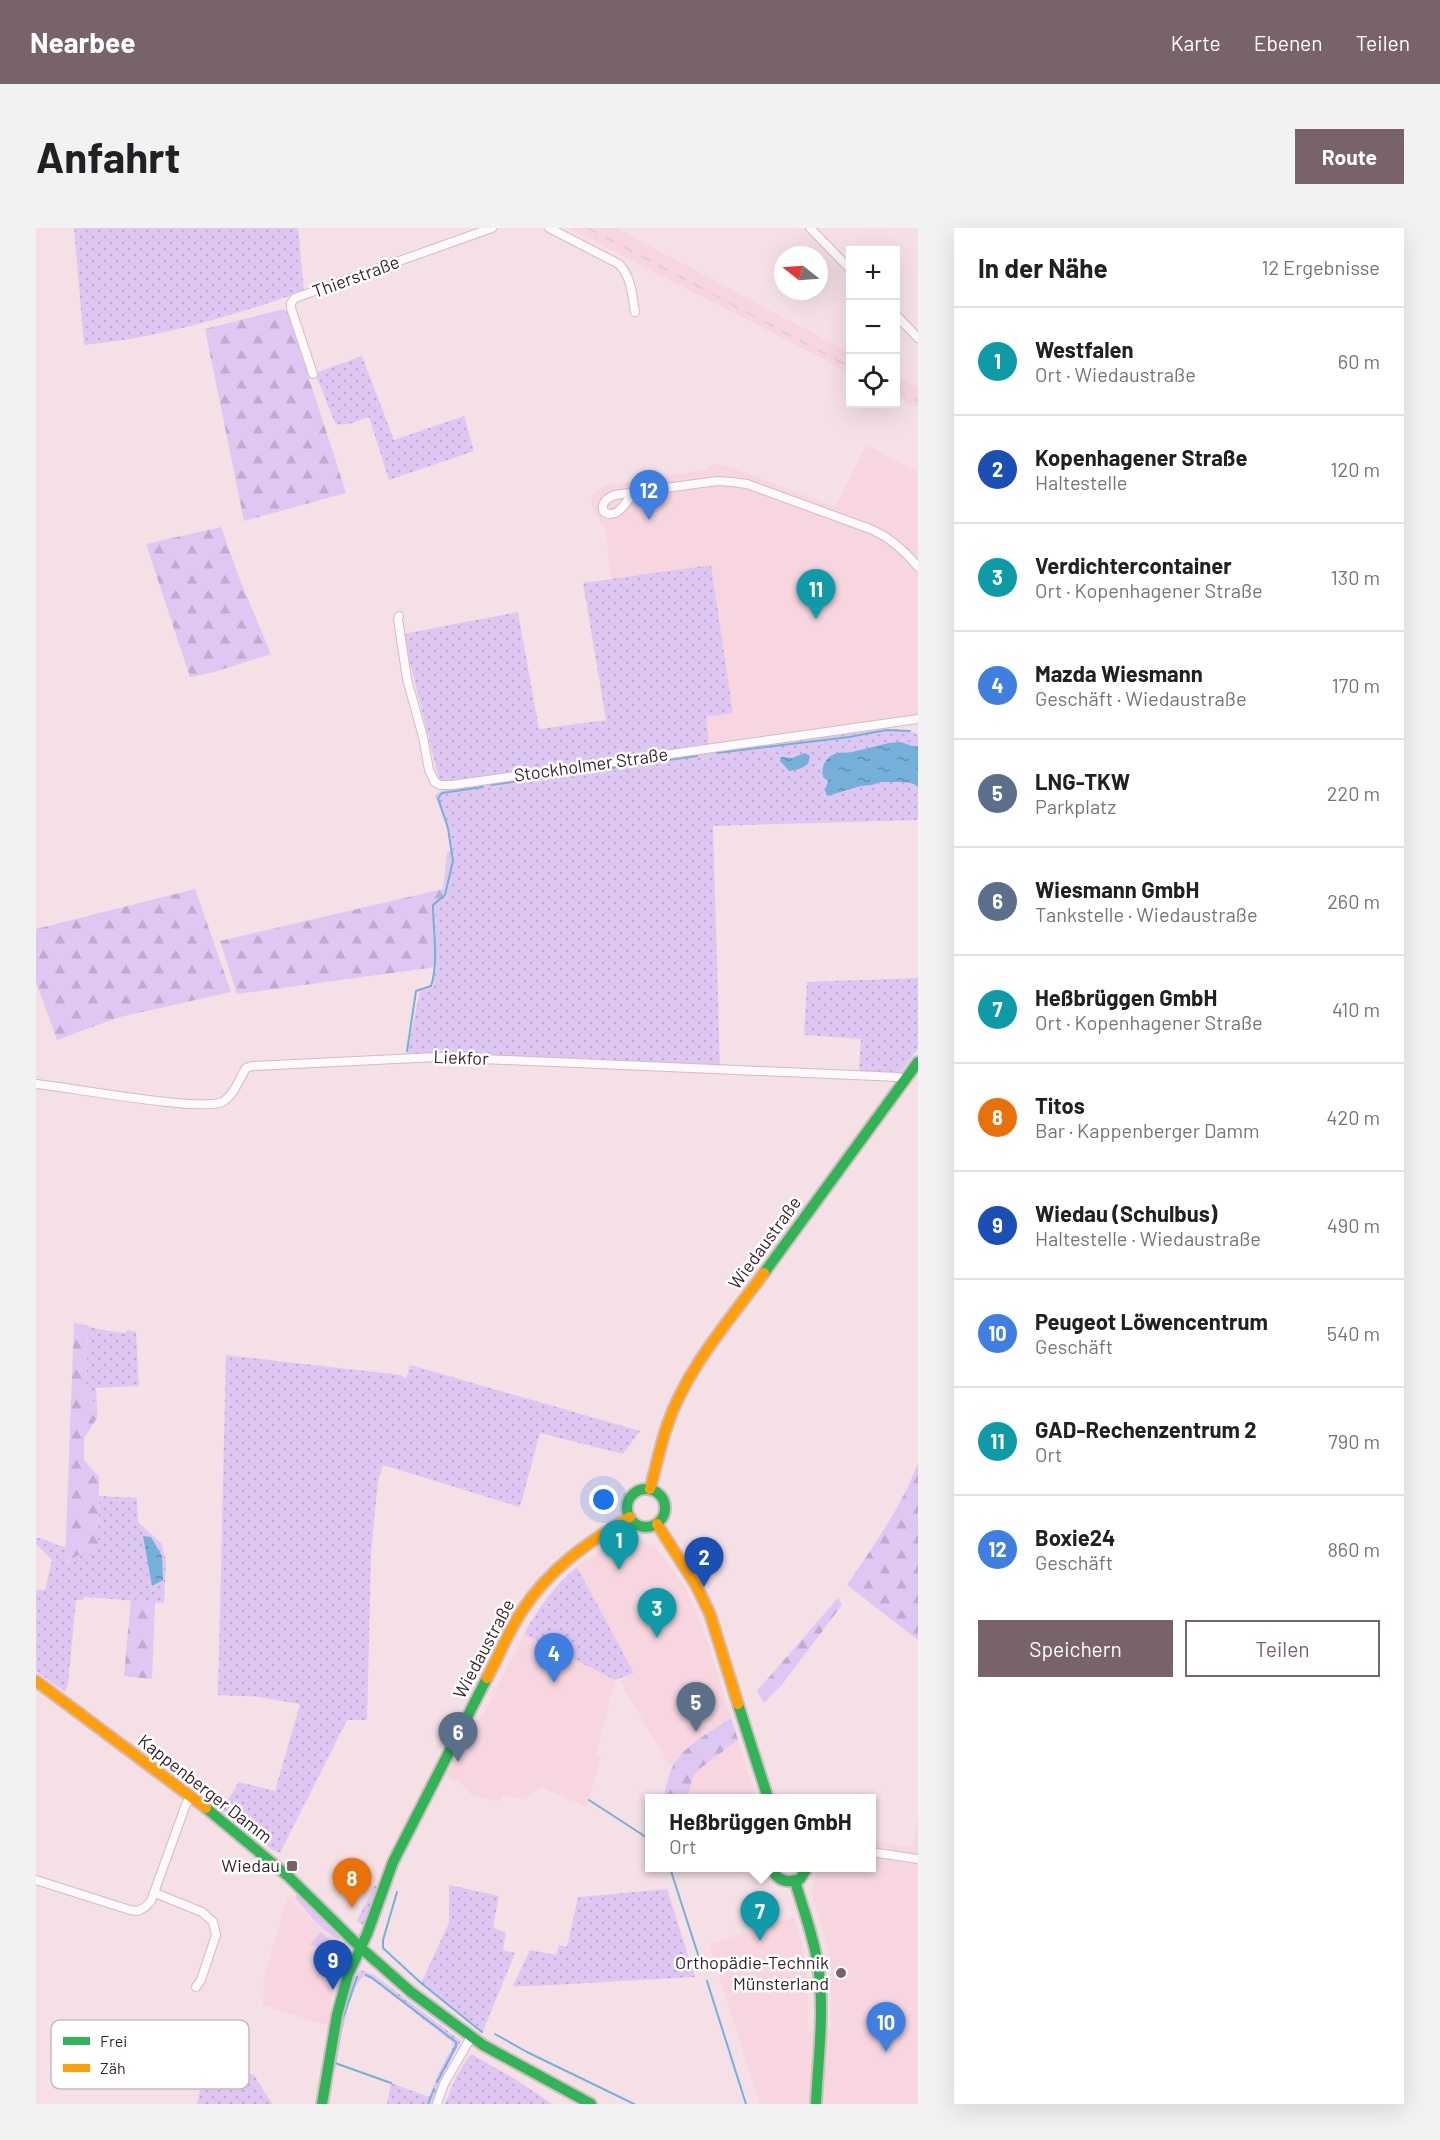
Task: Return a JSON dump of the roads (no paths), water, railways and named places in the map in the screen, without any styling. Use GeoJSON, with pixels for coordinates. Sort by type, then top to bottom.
{"type":"FeatureCollection","features":[{"type":"Feature","properties":{"kind":"main road","name":"Wiedaustraße"},"geometry":{"type":"LineString","coordinates":[[650,1489],[668,1425],[683,1390],[700,1361],[918,1062]]}},
{"type":"Feature","properties":{"kind":"main road"},"geometry":{"type":"LineString","coordinates":[[650,1489],[658,1493],[664,1504],[663,1515],[657,1524],[639,1525],[630,1517],[627,1507],[631,1496],[641,1490],[650,1489]]}},
{"type":"Feature","properties":{"kind":"main road","name":"Wiedaustraße"},"geometry":{"type":"LineString","coordinates":[[322,2104],[338,2015],[348,1975],[361,1948],[393,1862],[521,1612],[554,1570],[587,1542],[630,1517]]}},
{"type":"Feature","properties":{"kind":"main road"},"geometry":{"type":"LineString","coordinates":[[657,1524],[691,1576],[710,1614],[767,1794]]}},
{"type":"Feature","properties":{"kind":"main road","name":"Kappenberger Damm"},"geometry":{"type":"LineString","coordinates":[[36,1681],[190,1796],[267,1857],[361,1948]]}},
{"type":"Feature","properties":{"kind":"main road"},"geometry":{"type":"LineString","coordinates":[[774,1872],[782,1881],[795,1881],[805,1872]]}},
{"type":"Feature","properties":{"kind":"main road"},"geometry":{"type":"LineString","coordinates":[[795,1881],[812,1937],[819,1982],[816,2104]]}},
{"type":"Feature","properties":{"kind":"main road"},"geometry":{"type":"LineString","coordinates":[[361,1948],[411,1992],[471,2037],[591,2104]]}},
{"type":"Feature","properties":{"kind":"street","name":"Thierstraße"},"geometry":{"type":"LineString","coordinates":[[313,374],[291,308],[291,303],[296,298],[492,228]]}},
{"type":"Feature","properties":{"kind":"street"},"geometry":{"type":"LineString","coordinates":[[549,228],[618,264],[625,271],[629,280],[635,312]]}},
{"type":"Feature","properties":{"kind":"street"},"geometry":{"type":"LineString","coordinates":[[810,228],[846,265]]}},
{"type":"Feature","properties":{"kind":"street"},"geometry":{"type":"LineString","coordinates":[[900,319],[918,338]]}},
{"type":"Feature","properties":{"kind":"street"},"geometry":{"type":"LineString","coordinates":[[633,494],[717,481],[747,484],[881,534],[902,548],[918,567]]}},
{"type":"Feature","properties":{"kind":"street","name":"Stockholmer Straße"},"geometry":{"type":"LineString","coordinates":[[399,616],[411,699],[423,737],[429,770],[435,782],[440,785],[918,719]]}},
{"type":"Feature","properties":{"kind":"street","name":"Liekfor"},"geometry":{"type":"LineString","coordinates":[[36,1084],[178,1103],[212,1105],[228,1097],[246,1068],[252,1066],[437,1057],[905,1079]]}},
{"type":"Feature","properties":{"kind":"street"},"geometry":{"type":"LineString","coordinates":[[36,1880],[130,1910],[138,1911],[146,1907],[155,1893],[184,1807],[190,1796]]}},
{"type":"Feature","properties":{"kind":"street"},"geometry":{"type":"LineString","coordinates":[[876,1853],[918,1859]]}},
{"type":"Feature","properties":{"kind":"street"},"geometry":{"type":"LineString","coordinates":[[155,1893],[202,1912],[213,1922],[216,1935],[201,1980],[196,1987]]}},
{"type":"Feature","properties":{"kind":"street"},"geometry":{"type":"LineString","coordinates":[[436,2104],[444,2084],[471,2037]]}},
{"type":"Feature","properties":{"kind":"water"},"geometry":{"type":"Polygon","coordinates":[[[901,742],[918,746],[918,787],[905,782],[880,782],[827,796],[825,790],[828,781],[823,777],[823,766],[832,755],[901,742]]]}},
{"type":"Feature","properties":{"kind":"water"},"geometry":{"type":"Polygon","coordinates":[[[805,753],[810,756],[808,764],[801,768],[789,771],[780,761],[781,757],[792,758],[805,753]]]}},
{"type":"Feature","properties":{"kind":"water"},"geometry":{"type":"Polygon","coordinates":[[[143,1536],[151,1537],[162,1556],[163,1580],[152,1586],[143,1536]]]}},
{"type":"Feature","properties":{"kind":"waterway"},"geometry":{"type":"LineString","coordinates":[[717,753],[849,737],[886,730],[910,731]]}},
{"type":"Feature","properties":{"kind":"waterway"},"geometry":{"type":"LineString","coordinates":[[491,785],[697,756]]}},
{"type":"Feature","properties":{"kind":"waterway"},"geometry":{"type":"LineString","coordinates":[[407,1051],[416,991],[431,986],[433,977],[435,956],[433,905],[445,895],[453,861],[448,828],[438,798],[442,793],[483,787]]}},
{"type":"Feature","properties":{"kind":"waterway"},"geometry":{"type":"LineString","coordinates":[[589,1800],[645,1836]]}},
{"type":"Feature","properties":{"kind":"waterway"},"geometry":{"type":"LineString","coordinates":[[671,1872],[703,1970]]}},
{"type":"Feature","properties":{"kind":"waterway"},"geometry":{"type":"LineString","coordinates":[[397,1892],[383,1940],[383,1948],[421,1983],[482,2032]]}},
{"type":"Feature","properties":{"kind":"waterway"},"geometry":{"type":"LineString","coordinates":[[366,1975],[456,2042],[437,2082]]}},
{"type":"Feature","properties":{"kind":"waterway"},"geometry":{"type":"LineString","coordinates":[[357,1977],[342,2021],[335,2063],[391,2083]]}},
{"type":"Feature","properties":{"kind":"waterway"},"geometry":{"type":"LineString","coordinates":[[707,1981],[746,2104]]}},
{"type":"Feature","properties":{"kind":"waterway"},"geometry":{"type":"LineString","coordinates":[[495,2034],[634,2104]]}},
{"type":"Feature","properties":{"kind":"waterway"},"geometry":{"type":"LineString","coordinates":[[328,2103],[331,2084]]}},
{"type":"Feature","properties":{"kind":"waterway"},"geometry":{"type":"LineString","coordinates":[[428,2104],[434,2089]]}},
{"type":"Feature","properties":{"kind":"railway"},"geometry":{"type":"LineString","coordinates":[[588,228],[846,365]]}},
{"type":"Feature","properties":{"kind":"railway"},"geometry":{"type":"LineString","coordinates":[[900,392],[918,401]]}},
{"type":"Feature","properties":{"kind":"place","name":"Boxie24"},"geometry":{"type":"Point","coordinates":[649,520]}},
{"type":"Feature","properties":{"kind":"place","name":"GAD-Rechenzentrum 2"},"geometry":{"type":"Point","coordinates":[816,619]}},
{"type":"Feature","properties":{"kind":"place","name":"Westfalen"},"geometry":{"type":"Point","coordinates":[619,1570]}},
{"type":"Feature","properties":{"kind":"place","name":"Kopenhagener Straße"},"geometry":{"type":"Point","coordinates":[704,1587]}},
{"type":"Feature","properties":{"kind":"place","name":"Verdichtercontainer"},"geometry":{"type":"Point","coordinates":[657,1638]}},
{"type":"Feature","properties":{"kind":"place","name":"Mazda Wiesmann"},"geometry":{"type":"Point","coordinates":[554,1683]}},
{"type":"Feature","properties":{"kind":"place","name":"LNG-TKW"},"geometry":{"type":"Point","coordinates":[696,1732]}},
{"type":"Feature","properties":{"kind":"place","name":"Wiesmann GmbH"},"geometry":{"type":"Point","coordinates":[458,1762]}},
{"type":"Feature","properties":{"kind":"place","name":"Wiedau"},"geometry":{"type":"Point","coordinates":[292,1866]}},
{"type":"Feature","properties":{"kind":"place","name":"Titos"},"geometry":{"type":"Point","coordinates":[352,1908]}},
{"type":"Feature","properties":{"kind":"place","name":"Heßbrüggen GmbH"},"geometry":{"type":"Point","coordinates":[760,1941]}},
{"type":"Feature","properties":{"kind":"place","name":"Orthopädie-Technik Münsterland"},"geometry":{"type":"Point","coordinates":[841,1973]}},
{"type":"Feature","properties":{"kind":"place","name":"Wiedau (Schulbus)"},"geometry":{"type":"Point","coordinates":[333,1990]}},
{"type":"Feature","properties":{"kind":"place","name":"Peugeot Löwencentrum"},"geometry":{"type":"Point","coordinates":[886,2052]}}]}
